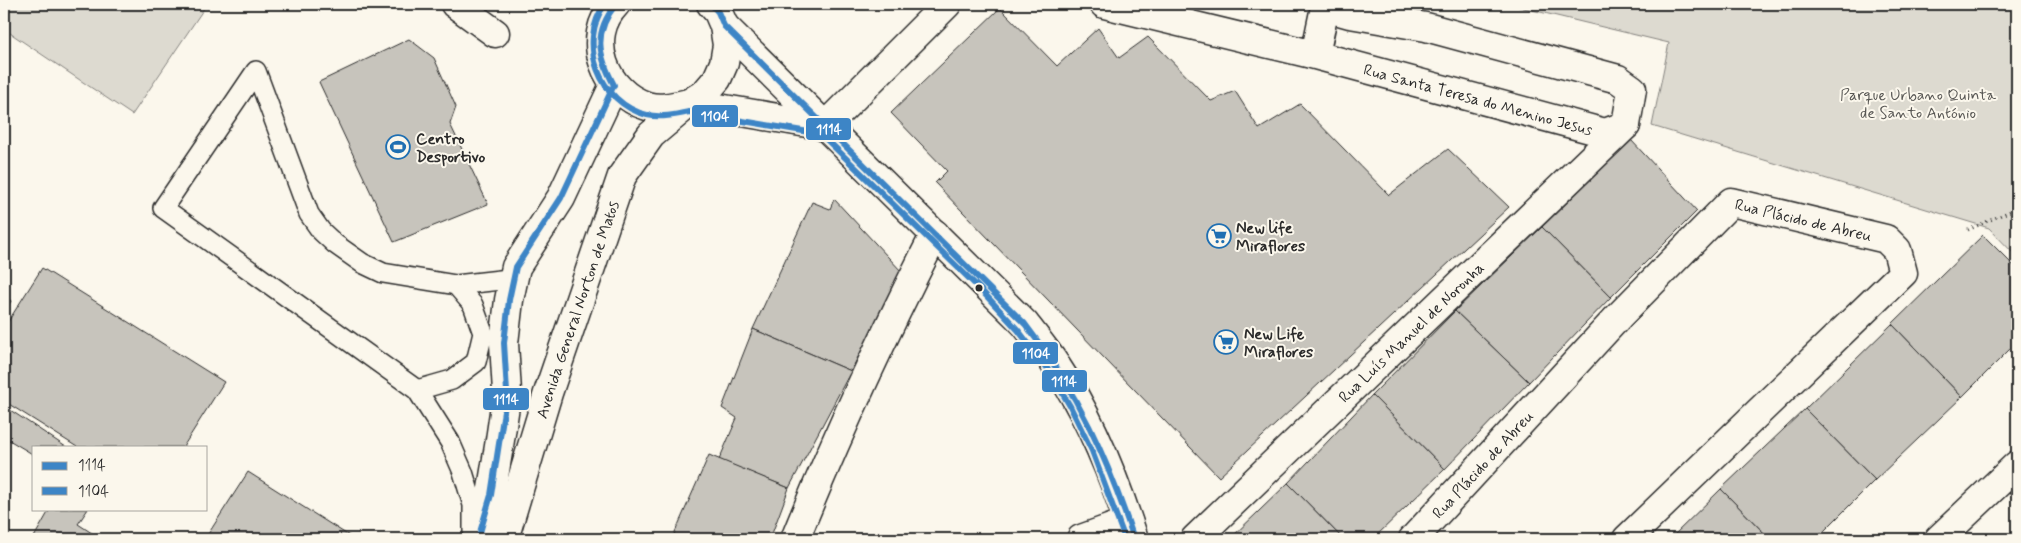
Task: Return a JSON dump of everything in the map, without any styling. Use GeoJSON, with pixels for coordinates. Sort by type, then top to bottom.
{"type":"FeatureCollection","features":[{"type":"Feature","properties":{"kind":"street"},"geometry":{"type":"LineString","coordinates":[[455,4],[495,33]]}},
{"type":"Feature","properties":{"kind":"street","name":"Avenida General Norton de Matos"},"geometry":{"type":"LineString","coordinates":[[616,4],[611,9],[603,27],[600,47],[604,67],[614,85],[629,98],[649,107],[669,108],[689,102]]}},
{"type":"Feature","properties":{"kind":"street"},"geometry":{"type":"LineString","coordinates":[[825,126],[947,4]]}},
{"type":"Feature","properties":{"kind":"street","name":"Rua Santa Teresa do Menino Jesus"},"geometry":{"type":"LineString","coordinates":[[1104,4],[1315,55],[1606,133],[1626,125]]}},
{"type":"Feature","properties":{"kind":"street"},"geometry":{"type":"LineString","coordinates":[[1315,55],[1325,7],[1350,14],[1426,27],[1618,79],[1632,89],[1626,125]]}},
{"type":"Feature","properties":{"kind":"street"},"geometry":{"type":"LineString","coordinates":[[718,15],[825,126],[1025,324],[1055,364],[1078,402],[1100,448],[1131,531],[1081,539]]}},
{"type":"Feature","properties":{"kind":"street","name":"Avenida General Norton de Matos"},"geometry":{"type":"LineString","coordinates":[[504,539],[548,392],[622,176],[652,135],[689,102],[705,93],[717,79],[724,63],[727,45],[718,15]]}},
{"type":"Feature","properties":{"kind":"street"},"geometry":{"type":"LineString","coordinates":[[478,539],[491,494],[507,392],[504,343],[509,300],[516,267],[561,198],[614,85]]}},
{"type":"Feature","properties":{"kind":"street"},"geometry":{"type":"LineString","coordinates":[[689,102],[825,126]]}},
{"type":"Feature","properties":{"kind":"street","name":"Rua Luís Manuel de Noronha"},"geometry":{"type":"LineString","coordinates":[[1195,539],[1626,125]]}},
{"type":"Feature","properties":{"kind":"street","name":"Rua Plácido de Abreu"},"geometry":{"type":"LineString","coordinates":[[1413,539],[1618,316],[1731,202],[1886,239],[1897,250],[1903,273],[1627,539]]}},
{"type":"Feature","properties":{"kind":"street"},"geometry":{"type":"LineString","coordinates":[[796,539],[828,458],[893,316],[935,234]]}},
{"type":"Feature","properties":{"kind":"street"},"geometry":{"type":"LineString","coordinates":[[1939,539],[2017,465]]}},
{"type":"Feature","properties":{"kind":"lane"},"geometry":{"type":"LineString","coordinates":[[473,539],[473,505],[463,472],[450,442],[417,390],[163,208],[256,71],[309,214],[321,231],[335,244],[383,273],[456,286],[509,279],[516,267]]}},
{"type":"Feature","properties":{"kind":"lane"},"geometry":{"type":"LineString","coordinates":[[417,390],[452,380],[476,362],[483,333],[474,305],[456,286]]}},
{"type":"Feature","properties":{"kind":"path"},"geometry":{"type":"LineString","coordinates":[[1968,230],[2017,208]]}},
{"type":"Feature","properties":{"kind":"green space"},"geometry":{"type":"Polygon","coordinates":[[[4,4],[207,4],[132,115],[4,29],[4,4]]]}},
{"type":"Feature","properties":{"kind":"green space","name":"Parque Urbano Quinta de Santo António"},"geometry":{"type":"Polygon","coordinates":[[[1507,4],[2017,4],[2017,257],[1989,228],[1652,126],[1669,43],[1507,4]]]}},
{"type":"Feature","properties":{"kind":"building","name":"New Life Miraflores"},"geometry":{"type":"Polygon","coordinates":[[[1000,8],[1057,66],[1098,28],[1119,58],[1148,37],[1211,101],[1235,91],[1259,129],[1300,104],[1389,195],[1448,149],[1509,207],[1219,477],[935,183],[947,171],[891,113],[1000,8]]]}},
{"type":"Feature","properties":{"kind":"building"},"geometry":{"type":"Polygon","coordinates":[[[409,39],[434,58],[456,107],[450,124],[488,204],[394,242],[319,82],[409,39]]]}},
{"type":"Feature","properties":{"kind":"building"},"geometry":{"type":"Polygon","coordinates":[[[1631,140],[1697,211],[1611,297],[1542,227],[1631,140]]]}},
{"type":"Feature","properties":{"kind":"building"},"geometry":{"type":"Polygon","coordinates":[[[834,199],[902,272],[851,371],[753,329],[812,202],[830,209],[834,199]]]}},
{"type":"Feature","properties":{"kind":"building"},"geometry":{"type":"Polygon","coordinates":[[[1542,227],[1611,297],[1529,382],[1455,311],[1542,227]]]}},
{"type":"Feature","properties":{"kind":"building"},"geometry":{"type":"Polygon","coordinates":[[[1983,235],[2017,269],[2017,342],[1962,397],[1892,324],[1983,235]]]}},
{"type":"Feature","properties":{"kind":"building"},"geometry":{"type":"Polygon","coordinates":[[[42,268],[224,382],[184,446],[75,446],[4,401],[4,328],[42,268]]]}},
{"type":"Feature","properties":{"kind":"building"},"geometry":{"type":"Polygon","coordinates":[[[4,294],[11,301],[4,313],[4,294]]]}},
{"type":"Feature","properties":{"kind":"building"},"geometry":{"type":"Polygon","coordinates":[[[1455,311],[1529,382],[1445,469],[1372,395],[1455,311]]]}},
{"type":"Feature","properties":{"kind":"building"},"geometry":{"type":"Polygon","coordinates":[[[1892,324],[1962,397],[1875,480],[1805,409],[1892,324]]]}},
{"type":"Feature","properties":{"kind":"building"},"geometry":{"type":"Polygon","coordinates":[[[753,329],[851,371],[789,488],[719,460],[737,418],[722,408],[753,329]]]}},
{"type":"Feature","properties":{"kind":"building"},"geometry":{"type":"Polygon","coordinates":[[[1372,395],[1445,469],[1373,539],[1343,539],[1288,483],[1372,395]]]}},
{"type":"Feature","properties":{"kind":"building"},"geometry":{"type":"Polygon","coordinates":[[[4,406],[64,446],[32,446],[32,454],[4,437],[4,406]]]}},
{"type":"Feature","properties":{"kind":"building"},"geometry":{"type":"Polygon","coordinates":[[[1805,409],[1875,480],[1816,539],[1770,539],[1721,489],[1805,409]]]}},
{"type":"Feature","properties":{"kind":"building"},"geometry":{"type":"Polygon","coordinates":[[[709,455],[789,488],[770,539],[672,539],[709,455]]]}},
{"type":"Feature","properties":{"kind":"building"},"geometry":{"type":"Polygon","coordinates":[[[248,472],[354,539],[205,539],[248,472]]]}},
{"type":"Feature","properties":{"kind":"building"},"geometry":{"type":"Polygon","coordinates":[[[1288,483],[1343,539],[1230,539],[1288,483]]]}},
{"type":"Feature","properties":{"kind":"building"},"geometry":{"type":"Polygon","coordinates":[[[1721,489],[1770,539],[1670,539],[1721,489]]]}},
{"type":"Feature","properties":{"kind":"building"},"geometry":{"type":"Polygon","coordinates":[[[49,510],[87,510],[78,524],[101,539],[33,539],[49,510]]]}},
{"type":"Feature","properties":{"kind":"transit line","name":"1104"},"geometry":{"type":"LineString","coordinates":[[605,4],[597,19],[593,36],[593,53],[605,85],[616,98],[630,108],[652,116],[689,112],[821,134],[980,289],[1018,330],[1048,369],[1070,406],[1092,451],[1125,539]]}},
{"type":"Feature","properties":{"kind":"transit line","name":"1114"},"geometry":{"type":"LineString","coordinates":[[478,539],[491,495],[507,392],[504,343],[509,300],[516,267],[561,198],[614,85],[604,64],[600,44],[604,25],[616,4]]}},
{"type":"Feature","properties":{"kind":"transit line","name":"1114"},"geometry":{"type":"LineString","coordinates":[[711,4],[718,12],[724,26],[1025,324],[1044,349],[1076,401],[1102,453],[1134,539]]}},
{"type":"Feature","properties":{"kind":"place","name":"Centro Desportivo"},"geometry":{"type":"Point","coordinates":[398,147]}},
{"type":"Feature","properties":{"kind":"place","name":"New life Miraflores"},"geometry":{"type":"Point","coordinates":[1219,236]}},
{"type":"Feature","properties":{"kind":"place","name":"New Life Miraflores"},"geometry":{"type":"Point","coordinates":[1226,342]}}]}
